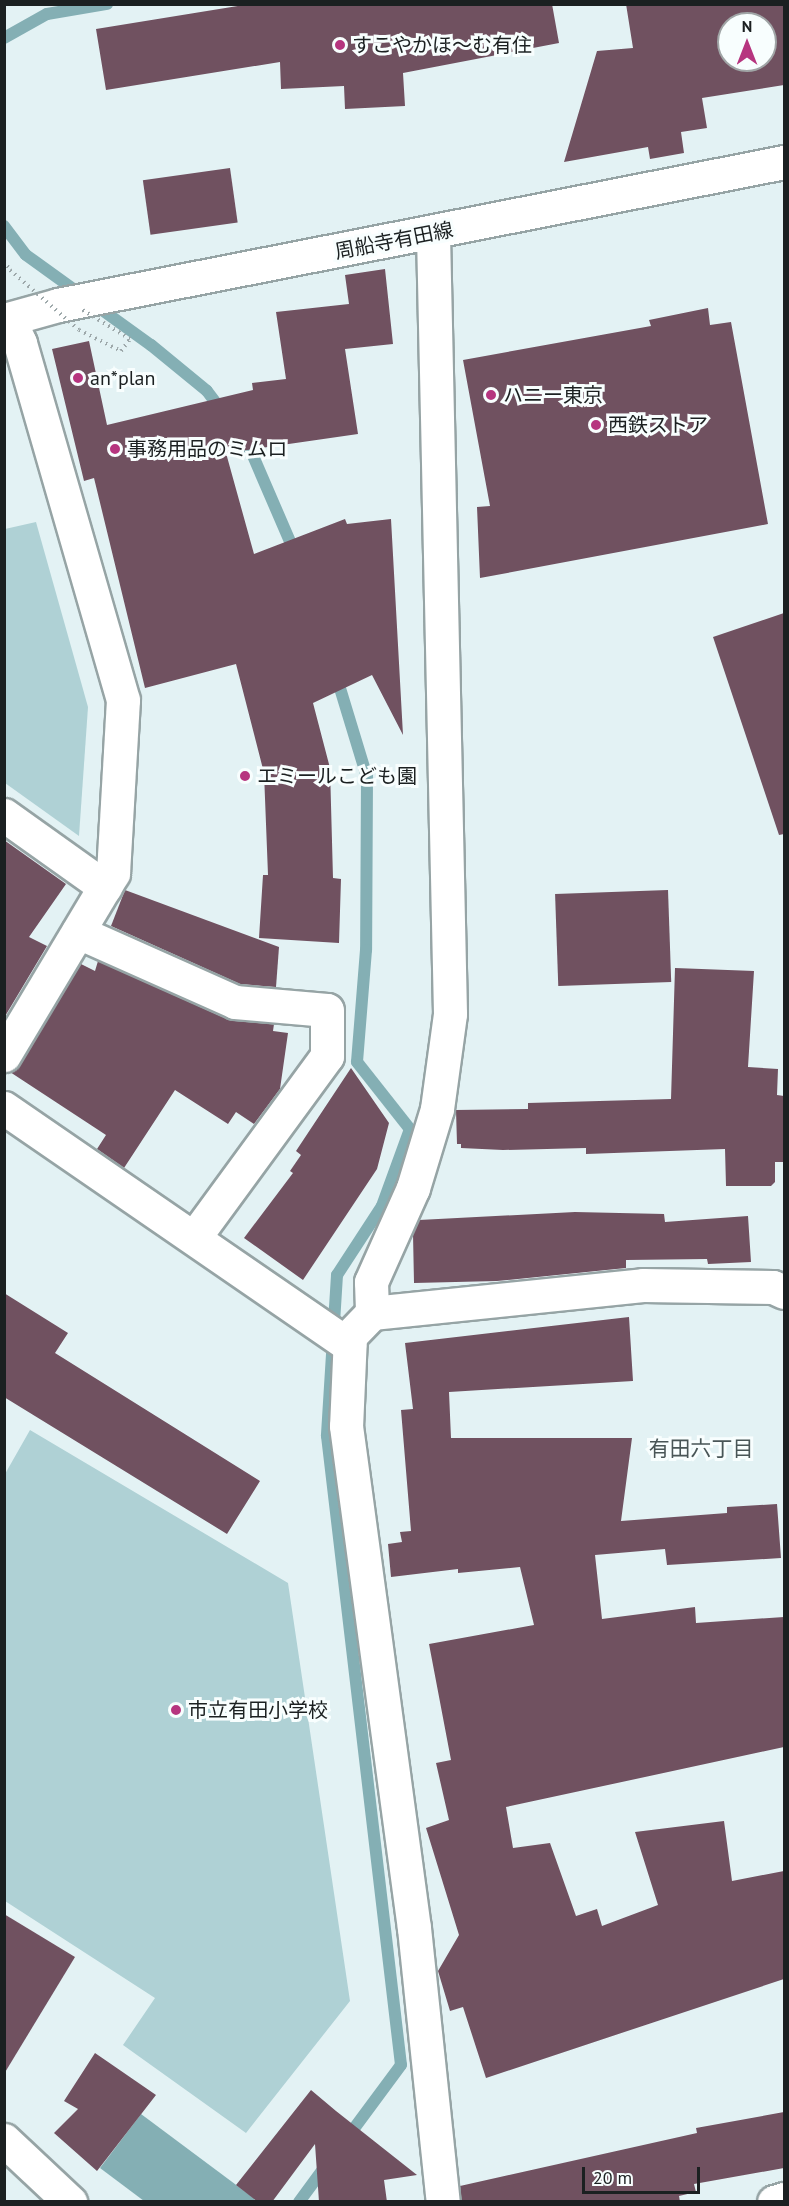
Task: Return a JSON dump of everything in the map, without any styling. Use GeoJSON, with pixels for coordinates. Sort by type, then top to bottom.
{"type":"FeatureCollection","features":[{"type":"Feature","properties":{"kind":"street","name":"周船寺有田線"},"geometry":{"type":"LineString","coordinates":[[7,320],[70,307],[111,295],[433,234],[784,162]]}},
{"type":"Feature","properties":{"kind":"street"},"geometry":{"type":"LineString","coordinates":[[372,1313],[370,1282],[413,1188],[437,1109],[450,1014],[433,234]]}},
{"type":"Feature","properties":{"kind":"street"},"geometry":{"type":"LineString","coordinates":[[4,1055],[113,873],[123,700],[20,343],[7,320]]}},
{"type":"Feature","properties":{"kind":"street"},"geometry":{"type":"LineString","coordinates":[[4,815],[105,887]]}},
{"type":"Feature","properties":{"kind":"street"},"geometry":{"type":"LineString","coordinates":[[78,932],[235,1002],[327,1010],[327,1056],[194,1238]]}},
{"type":"Feature","properties":{"kind":"street"},"geometry":{"type":"LineString","coordinates":[[4,1108],[349,1345]]}},
{"type":"Feature","properties":{"kind":"street"},"geometry":{"type":"LineString","coordinates":[[443,2202],[414,1928],[346,1426],[350,1336],[372,1313],[643,1285],[773,1287],[784,1292]]}},
{"type":"Feature","properties":{"kind":"street"},"geometry":{"type":"LineString","coordinates":[[4,2140],[70,2202]]}},
{"type":"Feature","properties":{"kind":"street"},"geometry":{"type":"LineString","coordinates":[[774,2202],[784,2199]]}},
{"type":"Feature","properties":{"kind":"path"},"geometry":{"type":"LineString","coordinates":[[4,261],[10,270],[79,330],[121,351],[130,339],[70,307]]}},
{"type":"Feature","properties":{"kind":"shaded area"},"geometry":{"type":"Polygon","coordinates":[[[36,522],[88,707],[79,836],[5,783],[5,529],[36,522]]]}},
{"type":"Feature","properties":{"kind":"shaded area"},"geometry":{"type":"Polygon","coordinates":[[[30,1430],[288,1583],[350,2001],[246,2133],[123,2045],[155,1998],[5,1901],[5,1474],[30,1430]]]}},
{"type":"Feature","properties":{"kind":"shaded area"},"geometry":{"type":"Polygon","coordinates":[[[141,2114],[255,2199],[253,2202],[144,2201],[100,2168],[141,2114]]]}},
{"type":"Feature","properties":{"kind":"building"},"geometry":{"type":"Polygon","coordinates":[[[250,4],[552,4],[559,43],[403,73],[405,106],[345,109],[344,86],[281,89],[280,62],[106,90],[96,29],[250,4]]]}},
{"type":"Feature","properties":{"kind":"building"},"geometry":{"type":"Polygon","coordinates":[[[626,4],[784,4],[784,85],[702,98],[707,128],[681,132],[684,153],[650,159],[648,147],[564,162],[597,51],[633,48],[626,4]]]}},
{"type":"Feature","properties":{"kind":"building"},"geometry":{"type":"Polygon","coordinates":[[[230,168],[238,222],[151,235],[143,180],[230,168]]]}},
{"type":"Feature","properties":{"kind":"building"},"geometry":{"type":"Polygon","coordinates":[[[385,269],[393,344],[345,349],[358,434],[226,453],[254,554],[345,519],[347,524],[391,519],[403,735],[372,675],[313,703],[330,768],[333,878],[341,879],[339,943],[259,938],[263,875],[268,875],[264,773],[236,664],[145,688],[94,478],[84,481],[52,349],[89,341],[107,425],[253,390],[252,383],[286,379],[276,312],[349,304],[345,275],[385,269]]]}},
{"type":"Feature","properties":{"kind":"building","name":"西鉄ストア"},"geometry":{"type":"Polygon","coordinates":[[[708,308],[710,325],[731,322],[768,524],[480,578],[477,507],[490,506],[463,360],[651,326],[649,320],[708,308]]]}},
{"type":"Feature","properties":{"kind":"building"},"geometry":{"type":"Polygon","coordinates":[[[784,613],[784,834],[779,835],[713,637],[784,613]]]}},
{"type":"Feature","properties":{"kind":"building"},"geometry":{"type":"Polygon","coordinates":[[[4,840],[66,884],[29,937],[47,946],[4,1018],[4,840]]]}},
{"type":"Feature","properties":{"kind":"building"},"geometry":{"type":"Polygon","coordinates":[[[125,890],[279,947],[276,987],[240,984],[111,926],[125,890]]]}},
{"type":"Feature","properties":{"kind":"building"},"geometry":{"type":"Polygon","coordinates":[[[668,890],[671,982],[558,986],[555,894],[668,890]]]}},
{"type":"Feature","properties":{"kind":"building"},"geometry":{"type":"Polygon","coordinates":[[[98,961],[227,1019],[274,1024],[273,1031],[288,1033],[280,1089],[254,1124],[236,1112],[228,1124],[175,1090],[124,1168],[97,1149],[106,1135],[10,1072],[20,1065],[81,964],[95,971],[98,961]]]}},
{"type":"Feature","properties":{"kind":"building"},"geometry":{"type":"Polygon","coordinates":[[[675,968],[754,971],[748,1067],[778,1069],[777,1095],[784,1096],[784,1162],[775,1162],[775,1182],[771,1186],[726,1186],[725,1149],[586,1154],[586,1148],[503,1150],[461,1148],[461,1144],[457,1144],[456,1110],[528,1109],[528,1103],[671,1099],[675,968]]]}},
{"type":"Feature","properties":{"kind":"building"},"geometry":{"type":"Polygon","coordinates":[[[351,1068],[389,1123],[377,1169],[303,1280],[244,1238],[293,1173],[290,1171],[301,1155],[296,1151],[351,1068]]]}},
{"type":"Feature","properties":{"kind":"building"},"geometry":{"type":"Polygon","coordinates":[[[575,1212],[664,1214],[665,1222],[748,1216],[751,1262],[708,1264],[707,1259],[626,1260],[626,1268],[497,1281],[414,1283],[413,1234],[419,1220],[575,1212]]]}},
{"type":"Feature","properties":{"kind":"building"},"geometry":{"type":"Polygon","coordinates":[[[4,1293],[68,1333],[55,1353],[260,1481],[227,1534],[4,1397],[4,1293]]]}},
{"type":"Feature","properties":{"kind":"building"},"geometry":{"type":"Polygon","coordinates":[[[629,1317],[633,1381],[449,1392],[451,1438],[632,1438],[621,1521],[727,1513],[727,1507],[777,1504],[781,1558],[667,1565],[665,1549],[595,1555],[602,1619],[695,1607],[696,1623],[784,1617],[784,1747],[506,1807],[513,1848],[550,1843],[576,1916],[597,1909],[602,1926],[658,1905],[635,1832],[724,1821],[732,1881],[784,1871],[784,1979],[486,2078],[463,2007],[450,2011],[438,1971],[459,1935],[426,1828],[449,1820],[436,1763],[451,1760],[429,1644],[534,1625],[520,1567],[458,1573],[458,1569],[391,1577],[388,1544],[402,1542],[400,1532],[411,1531],[401,1410],[413,1409],[405,1343],[629,1317]]]}},
{"type":"Feature","properties":{"kind":"building"},"geometry":{"type":"Polygon","coordinates":[[[4,1914],[75,1957],[4,2074],[4,1914]]]}},
{"type":"Feature","properties":{"kind":"building"},"geometry":{"type":"Polygon","coordinates":[[[95,2053],[156,2095],[97,2171],[54,2133],[78,2109],[64,2101],[95,2053]]]}},
{"type":"Feature","properties":{"kind":"building"},"geometry":{"type":"Polygon","coordinates":[[[311,2090],[417,2175],[384,2180],[387,2202],[319,2202],[315,2144],[272,2202],[258,2202],[236,2185],[311,2090]]]}},
{"type":"Feature","properties":{"kind":"building"},"geometry":{"type":"Polygon","coordinates":[[[784,2112],[784,2168],[694,2184],[696,2192],[679,2196],[680,2202],[461,2202],[460,2186],[697,2133],[696,2128],[784,2112]]]}},
{"type":"Feature","properties":{"kind":"waterway"},"geometry":{"type":"LineString","coordinates":[[4,38],[47,14],[107,4]]}},
{"type":"Feature","properties":{"kind":"waterway"},"geometry":{"type":"LineString","coordinates":[[4,226],[26,255],[151,345],[207,391],[223,412]]}},
{"type":"Feature","properties":{"kind":"waterway"},"geometry":{"type":"LineString","coordinates":[[240,436],[251,451],[295,553]]}},
{"type":"Feature","properties":{"kind":"waterway"},"geometry":{"type":"LineString","coordinates":[[336,675],[367,777],[366,950],[357,1062],[410,1129],[382,1206],[337,1275],[327,1436],[401,2065],[347,2138]]}},
{"type":"Feature","properties":{"kind":"waterway"},"geometry":{"type":"LineString","coordinates":[[299,2202],[327,2164]]}},
{"type":"Feature","properties":{"kind":"place","name":"すこやかほ〜む有住"},"geometry":{"type":"Point","coordinates":[340,45]}},
{"type":"Feature","properties":{"kind":"place","name":"an*plan"},"geometry":{"type":"Point","coordinates":[78,378]}},
{"type":"Feature","properties":{"kind":"place","name":"ハニー東京"},"geometry":{"type":"Point","coordinates":[491,395]}},
{"type":"Feature","properties":{"kind":"place","name":"西鉄ストア"},"geometry":{"type":"Point","coordinates":[596,425]}},
{"type":"Feature","properties":{"kind":"place","name":"事務用品のミムロ"},"geometry":{"type":"Point","coordinates":[115,449]}},
{"type":"Feature","properties":{"kind":"place","name":"エミールこども園"},"geometry":{"type":"Point","coordinates":[245,776]}},
{"type":"Feature","properties":{"kind":"place","name":"市立有田小学校"},"geometry":{"type":"Point","coordinates":[176,1710]}},
{"type":"Feature","properties":{"kind":"district","name":"有田六丁目"},"geometry":{"type":"Point","coordinates":[701,1449]}}]}
